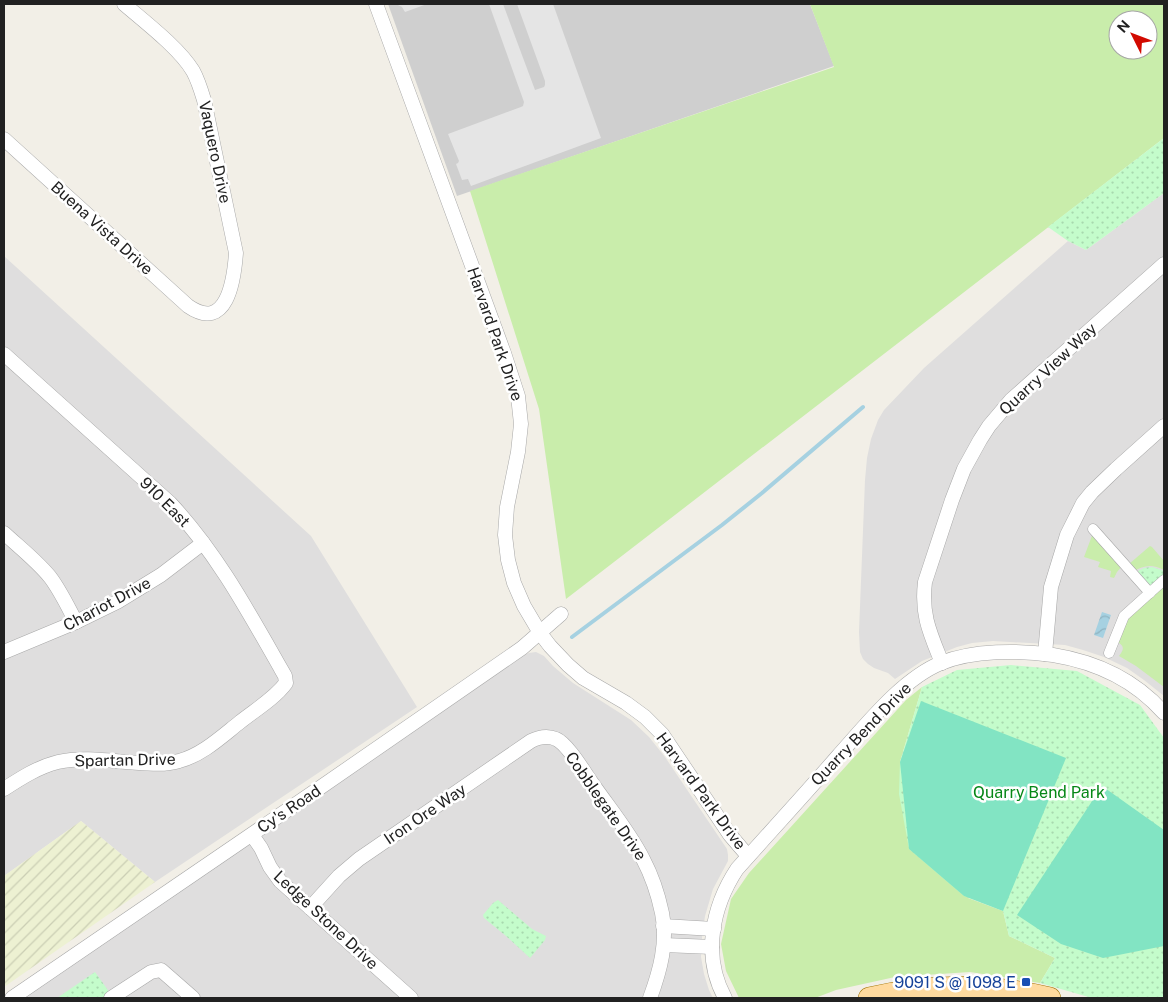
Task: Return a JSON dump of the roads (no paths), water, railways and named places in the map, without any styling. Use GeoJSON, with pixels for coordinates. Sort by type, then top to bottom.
{"type":"FeatureCollection","features":[{"type":"Feature","properties":{"kind":"main road"},"geometry":{"type":"LineString","coordinates":[[869,998],[909,990],[960,987],[1003,990],[1050,998]]}},
{"type":"Feature","properties":{"kind":"street","name":"Vaquero Drive"},"geometry":{"type":"LineString","coordinates":[[124,4],[183,57],[200,85],[204,100],[236,253],[235,271],[224,304],[211,313],[203,314]]}},
{"type":"Feature","properties":{"kind":"street","name":"Harvard Park Drive"},"geometry":{"type":"LineString","coordinates":[[376,4],[518,396],[521,424],[518,452],[507,507],[505,535],[508,560],[514,583],[524,606],[554,652],[568,665],[583,678],[626,703],[645,717],[662,734],[730,835],[748,856]]}},
{"type":"Feature","properties":{"kind":"street","name":"Buena Vista Drive"},"geometry":{"type":"LineString","coordinates":[[4,139],[188,306],[203,314]]}},
{"type":"Feature","properties":{"kind":"street","name":"Quarry View Way"},"geometry":{"type":"LineString","coordinates":[[942,663],[927,628],[923,597],[925,582],[957,484],[971,454],[989,426],[1011,400],[1164,264]]}},
{"type":"Feature","properties":{"kind":"street","name":"910 East"},"geometry":{"type":"LineString","coordinates":[[4,354],[170,504],[187,522],[220,566],[281,669],[286,683]]}},
{"type":"Feature","properties":{"kind":"street"},"geometry":{"type":"LineString","coordinates":[[1045,654],[1051,587],[1067,536],[1076,517],[1092,492],[1164,426]]}},
{"type":"Feature","properties":{"kind":"street"},"geometry":{"type":"LineString","coordinates":[[1093,529],[1150,593]]}},
{"type":"Feature","properties":{"kind":"street"},"geometry":{"type":"LineString","coordinates":[[4,534],[51,578],[76,622]]}},
{"type":"Feature","properties":{"kind":"street","name":"Chariot Drive"},"geometry":{"type":"LineString","coordinates":[[4,652],[118,602],[161,574],[203,543]]}},
{"type":"Feature","properties":{"kind":"street"},"geometry":{"type":"LineString","coordinates":[[1109,653],[1124,616],[1164,580]]}},
{"type":"Feature","properties":{"kind":"street","name":"Cy's Road"},"geometry":{"type":"LineString","coordinates":[[12,998],[522,648],[561,614]]}},
{"type":"Feature","properties":{"kind":"street","name":"Quarry Bend Drive"},"geometry":{"type":"LineString","coordinates":[[726,998],[720,988],[716,975],[712,947],[717,912],[721,897],[728,883],[748,856],[889,702],[921,674],[942,663],[975,654],[1009,652],[1072,658],[1123,678],[1143,692],[1164,713]]}},
{"type":"Feature","properties":{"kind":"street","name":"Spartan Drive"},"geometry":{"type":"LineString","coordinates":[[4,789],[21,777],[58,762],[78,759],[160,764],[179,762],[212,744],[275,695],[286,683]]}},
{"type":"Feature","properties":{"kind":"street","name":"Iron Ore Way"},"geometry":{"type":"LineString","coordinates":[[310,908],[339,876],[359,859],[531,741],[550,737]]}},
{"type":"Feature","properties":{"kind":"street","name":"Cobblegate Drive"},"geometry":{"type":"LineString","coordinates":[[550,737],[558,740],[568,750],[634,842],[652,876],[662,914],[664,945],[657,980],[650,998]]}},
{"type":"Feature","properties":{"kind":"street","name":"Ledge Stone Drive"},"geometry":{"type":"LineString","coordinates":[[252,835],[274,874],[411,998]]}},
{"type":"Feature","properties":{"kind":"street"},"geometry":{"type":"LineString","coordinates":[[664,926],[714,929]]}},
{"type":"Feature","properties":{"kind":"street"},"geometry":{"type":"LineString","coordinates":[[664,945],[712,947]]}},
{"type":"Feature","properties":{"kind":"street"},"geometry":{"type":"LineString","coordinates":[[111,998],[146,975],[161,970],[193,998]]}},
{"type":"Feature","properties":{"kind":"water"},"geometry":{"type":"Polygon","coordinates":[[[1102,612],[1111,615],[1103,638],[1094,635],[1102,612]]]}},
{"type":"Feature","properties":{"kind":"waterway"},"geometry":{"type":"LineString","coordinates":[[572,637],[722,525],[863,407]]}},
{"type":"Feature","properties":{"kind":"place","name":"9091 S @ 1098 E"},"geometry":{"type":"Point","coordinates":[1026,982]}},
{"type":"Feature","properties":{"kind":"park label","name":"Quarry Bend Park"},"geometry":{"type":"Point","coordinates":[1039,792]}}]}
